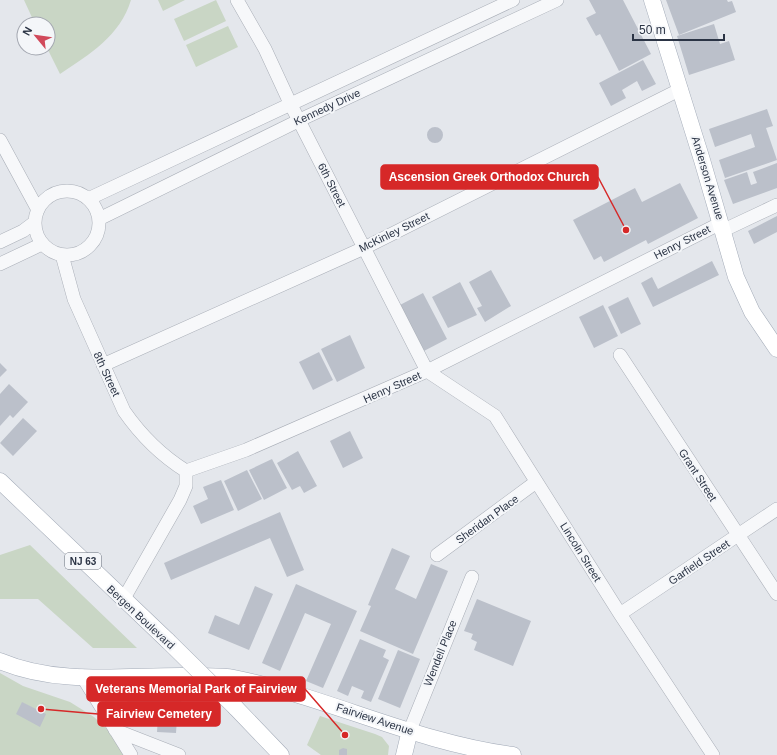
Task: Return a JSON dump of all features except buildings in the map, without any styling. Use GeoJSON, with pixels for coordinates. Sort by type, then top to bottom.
{"type":"FeatureCollection","features":[{"type":"Feature","properties":{"kind":"main road","name":"Anderson Avenue"},"geometry":{"type":"LineString","coordinates":[[652,0],[681,89],[736,277],[752,312],[777,349]]}},
{"type":"Feature","properties":{"kind":"main road","name":"Bergen Boulevard"},"geometry":{"type":"LineString","coordinates":[[0,481],[235,707],[281,755]]}},
{"type":"Feature","properties":{"kind":"main road","name":"Fairview Avenue"},"geometry":{"type":"LineString","coordinates":[[0,661],[17,668],[40,674],[82,676],[232,677],[291,693],[410,730],[482,749],[513,755]]}},
{"type":"Feature","properties":{"kind":"main road"},"geometry":{"type":"LineString","coordinates":[[404,755],[410,730]]}},
{"type":"Feature","properties":{"kind":"street","name":"6th Street"},"geometry":{"type":"LineString","coordinates":[[237,0],[265,49],[290,103],[426,371]]}},
{"type":"Feature","properties":{"kind":"street","name":"Kennedy Drive"},"geometry":{"type":"LineString","coordinates":[[88,199],[290,103],[513,0]]}},
{"type":"Feature","properties":{"kind":"street","name":"Kennedy Drive"},"geometry":{"type":"LineString","coordinates":[[99,219],[299,120],[553,1]]}},
{"type":"Feature","properties":{"kind":"street"},"geometry":{"type":"LineString","coordinates":[[462,23],[472,40]]}},
{"type":"Feature","properties":{"kind":"street"},"geometry":{"type":"LineString","coordinates":[[389,58],[397,75]]}},
{"type":"Feature","properties":{"kind":"street","name":"McKinley Street"},"geometry":{"type":"LineString","coordinates":[[103,365],[364,248],[681,89]]}},
{"type":"Feature","properties":{"kind":"street"},"geometry":{"type":"LineString","coordinates":[[0,140],[37,216],[37,233],[42,244],[51,251],[62,255],[74,254],[85,250],[93,242],[99,219],[95,208],[88,199],[78,193],[66,191],[55,194],[45,200],[37,216],[23,231],[0,242]]}},
{"type":"Feature","properties":{"kind":"street","name":"Henry Street"},"geometry":{"type":"LineString","coordinates":[[186,471],[246,450],[426,371],[722,226],[777,205]]}},
{"type":"Feature","properties":{"kind":"street"},"geometry":{"type":"LineString","coordinates":[[0,264],[42,244]]}},
{"type":"Feature","properties":{"kind":"street","name":"8th Street"},"geometry":{"type":"LineString","coordinates":[[62,255],[74,299],[124,411],[133,424],[175,464],[186,471]]}},
{"type":"Feature","properties":{"kind":"street","name":"Grant Street"},"geometry":{"type":"LineString","coordinates":[[620,355],[777,594]]}},
{"type":"Feature","properties":{"kind":"street","name":"Lincoln Street"},"geometry":{"type":"LineString","coordinates":[[426,371],[495,416],[620,614],[713,755]]}},
{"type":"Feature","properties":{"kind":"street"},"geometry":{"type":"LineString","coordinates":[[123,600],[180,500],[186,486],[186,471]]}},
{"type":"Feature","properties":{"kind":"street","name":"Sheridan Place"},"geometry":{"type":"LineString","coordinates":[[437,555],[536,482]]}},
{"type":"Feature","properties":{"kind":"street","name":"Garfield Street"},"geometry":{"type":"LineString","coordinates":[[620,614],[777,509]]}},
{"type":"Feature","properties":{"kind":"street","name":"Wendell Place"},"geometry":{"type":"LineString","coordinates":[[410,730],[472,577]]}},
{"type":"Feature","properties":{"kind":"street"},"geometry":{"type":"LineString","coordinates":[[82,676],[131,755]]}},
{"type":"Feature","properties":{"kind":"street"},"geometry":{"type":"LineString","coordinates":[[115,730],[179,755]]}},
{"type":"Feature","properties":{"kind":"green space"},"geometry":{"type":"Polygon","coordinates":[[[24,0],[131,0],[126,13],[112,34],[93,51],[60,74],[51,56],[56,56],[56,16],[31,16],[24,0]]]}},
{"type":"Feature","properties":{"kind":"green space"},"geometry":{"type":"Polygon","coordinates":[[[158,0],[185,0],[163,11],[158,0]]]}},
{"type":"Feature","properties":{"kind":"green space"},"geometry":{"type":"Polygon","coordinates":[[[216,0],[226,21],[184,41],[174,19],[216,0]]]}},
{"type":"Feature","properties":{"kind":"green space"},"geometry":{"type":"Polygon","coordinates":[[[228,26],[238,47],[196,67],[186,45],[228,26]]]}},
{"type":"Feature","properties":{"kind":"green space"},"geometry":{"type":"Polygon","coordinates":[[[30,545],[137,648],[93,648],[38,599],[0,599],[0,555],[30,545]]]}},
{"type":"Feature","properties":{"kind":"green space"},"geometry":{"type":"Polygon","coordinates":[[[0,673],[23,686],[70,702],[94,717],[122,743],[129,755],[0,755],[0,673]]]}},
{"type":"Feature","properties":{"kind":"green space"},"geometry":{"type":"Polygon","coordinates":[[[320,716],[382,737],[389,746],[388,755],[321,755],[307,745],[320,716]]]}},
{"type":"Feature","properties":{"kind":"place","name":"Ascension Greek Orthodox Church"},"geometry":{"type":"Point","coordinates":[626,230]}},
{"type":"Feature","properties":{"kind":"place","name":"Fairview Cemetery"},"geometry":{"type":"Point","coordinates":[41,709]}},
{"type":"Feature","properties":{"kind":"place","name":"Veterans Memorial Park of Fairview"},"geometry":{"type":"Point","coordinates":[345,735]}}]}
